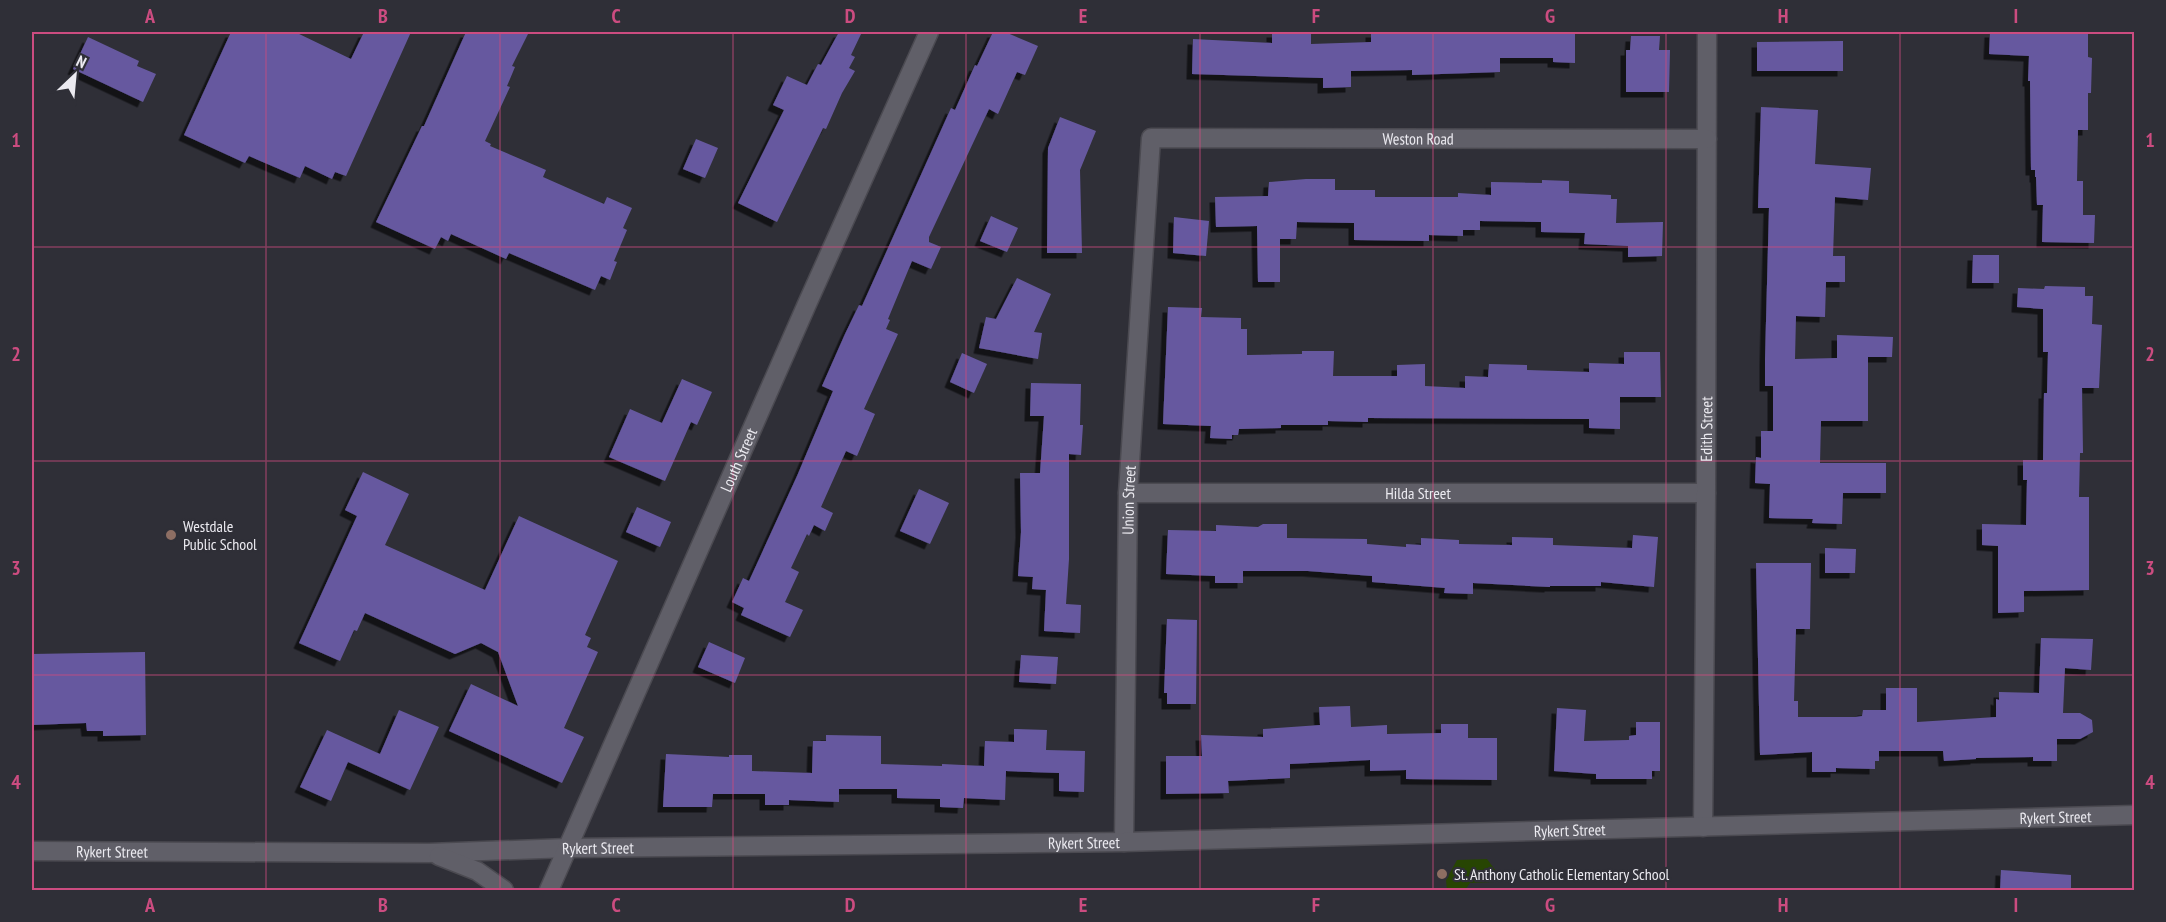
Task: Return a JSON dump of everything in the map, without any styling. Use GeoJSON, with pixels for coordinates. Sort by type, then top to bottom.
{"type":"FeatureCollection","features":[{"type":"Feature","properties":{"kind":"street","name":"Louth Street"},"geometry":{"type":"LineString","coordinates":[[549,891],[797,325],[929,32]]}},
{"type":"Feature","properties":{"kind":"street","name":"Edith Street"},"geometry":{"type":"LineString","coordinates":[[1702,827],[1706,492],[1707,32]]}},
{"type":"Feature","properties":{"kind":"street","name":"Weston Road"},"geometry":{"type":"LineString","coordinates":[[1149,157],[1150,138],[1707,139]]}},
{"type":"Feature","properties":{"kind":"street","name":"Union Street"},"geometry":{"type":"LineString","coordinates":[[1124,842],[1128,493],[1149,157]]}},
{"type":"Feature","properties":{"kind":"street","name":"Hilda Street"},"geometry":{"type":"LineString","coordinates":[[1128,493],[1706,492]]}},
{"type":"Feature","properties":{"kind":"street","name":"Rykert Street"},"geometry":{"type":"LineString","coordinates":[[32,851],[429,853],[568,848],[1124,842],[2134,815]]}},
{"type":"Feature","properties":{"kind":"street"},"geometry":{"type":"LineString","coordinates":[[429,853],[477,871],[504,891]]}},
{"type":"Feature","properties":{"kind":"green space"},"geometry":{"type":"Polygon","coordinates":[[[1487,859],[1496,871],[1494,882],[1470,883],[1465,890],[1447,890],[1446,880],[1457,860],[1487,859]]]}},
{"type":"Feature","properties":{"kind":"building"},"geometry":{"type":"Polygon","coordinates":[[[231,32],[295,32],[351,59],[364,32],[411,32],[346,176],[335,172],[332,179],[305,166],[300,178],[249,156],[245,163],[184,135],[231,32]]]}},
{"type":"Feature","properties":{"kind":"building"},"geometry":{"type":"Polygon","coordinates":[[[466,32],[529,32],[512,66],[515,67],[507,86],[510,87],[485,141],[491,144],[490,146],[546,170],[543,177],[604,204],[607,197],[632,208],[623,228],[627,230],[614,261],[617,262],[610,280],[601,276],[595,290],[509,253],[506,259],[451,234],[448,241],[441,237],[435,249],[376,222],[424,126],[466,32]]]}},
{"type":"Feature","properties":{"kind":"building"},"geometry":{"type":"Polygon","coordinates":[[[839,32],[862,32],[851,55],[855,57],[849,68],[855,71],[826,129],[823,128],[777,222],[738,203],[784,110],[773,105],[787,76],[807,85],[839,32]]]}},
{"type":"Feature","properties":{"kind":"building"},"geometry":{"type":"Polygon","coordinates":[[[993,32],[1005,32],[1038,46],[1025,75],[1017,72],[998,114],[989,109],[929,237],[929,242],[941,247],[931,269],[912,261],[886,329],[898,334],[864,409],[875,414],[857,456],[846,451],[821,507],[833,513],[825,531],[814,525],[809,536],[807,534],[791,568],[799,572],[785,602],[803,610],[790,637],[741,615],[744,608],[732,602],[743,578],[749,581],[833,391],[822,386],[845,334],[859,305],[862,306],[951,108],[955,110],[993,32]]]}},
{"type":"Feature","properties":{"kind":"building"},"geometry":{"type":"Polygon","coordinates":[[[1272,32],[1311,32],[1311,44],[1371,42],[1371,32],[1575,32],[1575,63],[1553,62],[1553,58],[1500,58],[1500,72],[1412,75],[1412,70],[1351,71],[1351,87],[1323,88],[1323,78],[1192,74],[1193,39],[1272,43],[1272,32]]]}},
{"type":"Feature","properties":{"kind":"building"},"geometry":{"type":"Polygon","coordinates":[[[1990,32],[2088,32],[2088,57],[2092,58],[2091,93],[2088,93],[2088,130],[2078,130],[2077,181],[2083,181],[2083,215],[2095,215],[2094,243],[2042,242],[2043,205],[2037,205],[2035,170],[2031,170],[2029,56],[1989,54],[1990,32]]]}},
{"type":"Feature","properties":{"kind":"building"},"geometry":{"type":"Polygon","coordinates":[[[1631,36],[1660,36],[1659,50],[1670,50],[1669,92],[1626,92],[1626,50],[1630,50],[1631,36]]]}},
{"type":"Feature","properties":{"kind":"building"},"geometry":{"type":"Polygon","coordinates":[[[88,37],[139,61],[137,66],[156,74],[143,102],[73,69],[88,37]]]}},
{"type":"Feature","properties":{"kind":"building"},"geometry":{"type":"Polygon","coordinates":[[[1843,41],[1843,71],[1757,71],[1757,42],[1843,41]]]}},
{"type":"Feature","properties":{"kind":"building"},"geometry":{"type":"Polygon","coordinates":[[[1761,107],[1818,110],[1815,164],[1871,168],[1868,200],[1835,197],[1833,256],[1845,256],[1845,282],[1826,282],[1825,317],[1796,316],[1795,359],[1837,358],[1837,335],[1893,337],[1892,357],[1868,357],[1868,421],[1821,421],[1820,463],[1886,463],[1886,493],[1843,493],[1842,524],[1812,523],[1813,519],[1769,518],[1770,484],[1755,483],[1756,457],[1761,458],[1761,431],[1773,431],[1773,386],[1765,386],[1769,208],[1758,208],[1761,107]]]}},
{"type":"Feature","properties":{"kind":"building"},"geometry":{"type":"Polygon","coordinates":[[[1060,117],[1096,131],[1080,170],[1082,253],[1047,253],[1048,148],[1060,117]]]}},
{"type":"Feature","properties":{"kind":"building"},"geometry":{"type":"Polygon","coordinates":[[[696,139],[718,148],[705,178],[683,169],[696,139]]]}},
{"type":"Feature","properties":{"kind":"building"},"geometry":{"type":"Polygon","coordinates":[[[1335,179],[1335,190],[1375,190],[1375,197],[1458,197],[1458,193],[1491,195],[1491,182],[1569,181],[1569,193],[1611,195],[1611,199],[1617,199],[1616,223],[1663,222],[1662,256],[1628,257],[1628,246],[1584,244],[1585,233],[1541,232],[1541,222],[1480,221],[1480,230],[1463,230],[1463,236],[1429,235],[1429,241],[1354,240],[1354,223],[1297,222],[1296,239],[1280,239],[1280,282],[1258,282],[1257,226],[1216,227],[1215,197],[1268,196],[1269,182],[1335,179]]]}},
{"type":"Feature","properties":{"kind":"building"},"geometry":{"type":"Polygon","coordinates":[[[991,216],[1018,228],[1007,252],[980,241],[991,216]]]}},
{"type":"Feature","properties":{"kind":"building"},"geometry":{"type":"Polygon","coordinates":[[[1174,217],[1209,221],[1206,256],[1173,253],[1174,217]]]}},
{"type":"Feature","properties":{"kind":"building"},"geometry":{"type":"Polygon","coordinates":[[[1973,255],[1999,255],[1999,283],[1972,283],[1973,255]]]}},
{"type":"Feature","properties":{"kind":"building"},"geometry":{"type":"Polygon","coordinates":[[[1017,278],[1051,294],[1034,332],[1042,333],[1038,359],[979,348],[986,317],[996,319],[1017,278]]]}},
{"type":"Feature","properties":{"kind":"building"},"geometry":{"type":"Polygon","coordinates":[[[2045,286],[2085,287],[2085,296],[2093,296],[2092,324],[2102,325],[2099,388],[2082,388],[2083,453],[2080,453],[2079,497],[2089,497],[2089,590],[2024,591],[2024,612],[1998,613],[1998,546],[1982,545],[1982,524],[2026,525],[2027,480],[2023,480],[2023,460],[2043,460],[2044,393],[2047,393],[2048,352],[2043,352],[2043,309],[2017,307],[2018,288],[2044,289],[2045,286]]]}},
{"type":"Feature","properties":{"kind":"building"},"geometry":{"type":"Polygon","coordinates":[[[1168,307],[1202,308],[1201,317],[1241,318],[1241,329],[1247,329],[1247,355],[1334,351],[1333,376],[1397,376],[1397,365],[1425,364],[1425,386],[1465,388],[1465,376],[1488,377],[1489,364],[1527,365],[1527,370],[1589,372],[1589,363],[1624,364],[1624,352],[1660,352],[1661,397],[1620,397],[1620,429],[1589,428],[1589,419],[1368,418],[1368,422],[1328,421],[1328,425],[1281,425],[1281,428],[1239,429],[1238,435],[1232,435],[1232,439],[1210,438],[1211,426],[1163,424],[1168,307]]]}},
{"type":"Feature","properties":{"kind":"building"},"geometry":{"type":"Polygon","coordinates":[[[962,353],[987,364],[974,393],[950,382],[962,353]]]}},
{"type":"Feature","properties":{"kind":"building"},"geometry":{"type":"Polygon","coordinates":[[[682,379],[712,392],[697,425],[691,422],[665,481],[609,457],[630,409],[662,423],[682,379]]]}},
{"type":"Feature","properties":{"kind":"building"},"geometry":{"type":"Polygon","coordinates":[[[1031,383],[1081,384],[1080,425],[1083,425],[1081,455],[1069,454],[1069,559],[1066,604],[1081,605],[1080,633],[1044,631],[1046,590],[1032,589],[1033,577],[1018,576],[1021,532],[1020,473],[1040,473],[1044,416],[1030,416],[1031,383]]]}},
{"type":"Feature","properties":{"kind":"building"},"geometry":{"type":"Polygon","coordinates":[[[363,472],[409,494],[385,545],[485,590],[519,516],[618,561],[585,635],[591,638],[587,647],[598,652],[564,728],[584,737],[562,783],[449,731],[471,684],[518,706],[498,652],[481,643],[455,654],[365,613],[357,631],[354,630],[340,661],[299,643],[357,516],[345,510],[363,472]]]}},
{"type":"Feature","properties":{"kind":"building"},"geometry":{"type":"Polygon","coordinates":[[[919,489],[949,503],[930,544],[900,531],[919,489]]]}},
{"type":"Feature","properties":{"kind":"building"},"geometry":{"type":"Polygon","coordinates":[[[637,507],[671,522],[660,547],[626,532],[637,507]]]}},
{"type":"Feature","properties":{"kind":"building"},"geometry":{"type":"Polygon","coordinates":[[[1263,524],[1287,524],[1287,538],[1367,539],[1367,544],[1406,547],[1406,544],[1421,545],[1421,538],[1459,540],[1459,544],[1512,545],[1512,537],[1553,538],[1553,545],[1632,548],[1633,535],[1658,537],[1654,587],[1601,582],[1601,586],[1550,587],[1473,583],[1473,594],[1444,593],[1445,588],[1372,582],[1372,576],[1308,571],[1243,571],[1243,583],[1215,583],[1215,576],[1166,574],[1168,530],[1216,531],[1216,525],[1258,527],[1263,524]]]}},
{"type":"Feature","properties":{"kind":"building"},"geometry":{"type":"Polygon","coordinates":[[[1825,548],[1856,549],[1855,573],[1825,573],[1825,548]]]}},
{"type":"Feature","properties":{"kind":"building"},"geometry":{"type":"Polygon","coordinates":[[[1756,563],[1811,563],[1810,629],[1796,629],[1794,701],[1798,701],[1798,717],[1862,716],[1863,710],[1886,710],[1886,688],[1917,688],[1917,722],[1996,717],[1996,699],[1999,700],[1999,692],[2039,693],[2041,638],[2093,639],[2091,670],[2065,668],[2063,713],[2080,713],[2092,720],[2093,732],[2080,739],[2057,739],[2057,761],[2033,761],[2033,757],[1944,761],[1943,751],[1879,751],[1879,761],[1875,761],[1875,769],[1836,768],[1836,772],[1812,772],[1812,752],[1760,755],[1756,563]]]}},
{"type":"Feature","properties":{"kind":"building"},"geometry":{"type":"Polygon","coordinates":[[[1167,619],[1197,620],[1196,704],[1167,704],[1167,693],[1164,693],[1167,619]]]}},
{"type":"Feature","properties":{"kind":"building"},"geometry":{"type":"Polygon","coordinates":[[[709,642],[745,658],[735,683],[698,667],[709,642]]]}},
{"type":"Feature","properties":{"kind":"building"},"geometry":{"type":"Polygon","coordinates":[[[145,652],[146,735],[103,736],[103,731],[87,731],[86,723],[32,725],[32,654],[145,652]]]}},
{"type":"Feature","properties":{"kind":"building"},"geometry":{"type":"Polygon","coordinates":[[[1021,655],[1058,657],[1056,684],[1019,682],[1021,655]]]}},
{"type":"Feature","properties":{"kind":"building"},"geometry":{"type":"Polygon","coordinates":[[[1350,706],[1351,727],[1387,725],[1387,734],[1441,733],[1441,724],[1468,724],[1468,738],[1497,738],[1497,780],[1406,779],[1406,770],[1370,771],[1370,760],[1290,764],[1290,778],[1228,781],[1229,793],[1166,794],[1166,756],[1202,756],[1201,735],[1263,737],[1263,729],[1320,725],[1319,707],[1350,706]]]}},
{"type":"Feature","properties":{"kind":"building"},"geometry":{"type":"Polygon","coordinates":[[[1557,708],[1586,710],[1584,741],[1629,740],[1629,736],[1636,735],[1636,722],[1660,722],[1660,771],[1652,771],[1652,779],[1596,779],[1596,774],[1554,771],[1557,708]]]}},
{"type":"Feature","properties":{"kind":"building"},"geometry":{"type":"Polygon","coordinates":[[[399,710],[439,727],[410,790],[348,762],[331,801],[300,787],[327,730],[380,754],[399,710]]]}},
{"type":"Feature","properties":{"kind":"building"},"geometry":{"type":"Polygon","coordinates":[[[1014,729],[1047,730],[1046,750],[1085,751],[1084,792],[1059,791],[1059,773],[1006,771],[1005,800],[964,798],[963,808],[940,807],[940,799],[897,798],[897,789],[839,789],[839,802],[789,800],[789,805],[765,805],[765,794],[713,794],[712,807],[663,807],[666,754],[729,757],[729,755],[752,755],[752,771],[812,773],[813,741],[826,741],[826,735],[881,736],[881,764],[984,766],[985,741],[1014,742],[1014,729]]]}},
{"type":"Feature","properties":{"kind":"building"},"geometry":{"type":"Polygon","coordinates":[[[2001,870],[2071,875],[2071,891],[2000,891],[2001,870]]]}},
{"type":"Feature","properties":{"kind":"place","name":"Westdale Public School"},"geometry":{"type":"Point","coordinates":[171,535]}},
{"type":"Feature","properties":{"kind":"place","name":"St. Anthony Catholic Elementary School"},"geometry":{"type":"Point","coordinates":[1442,874]}}]}
